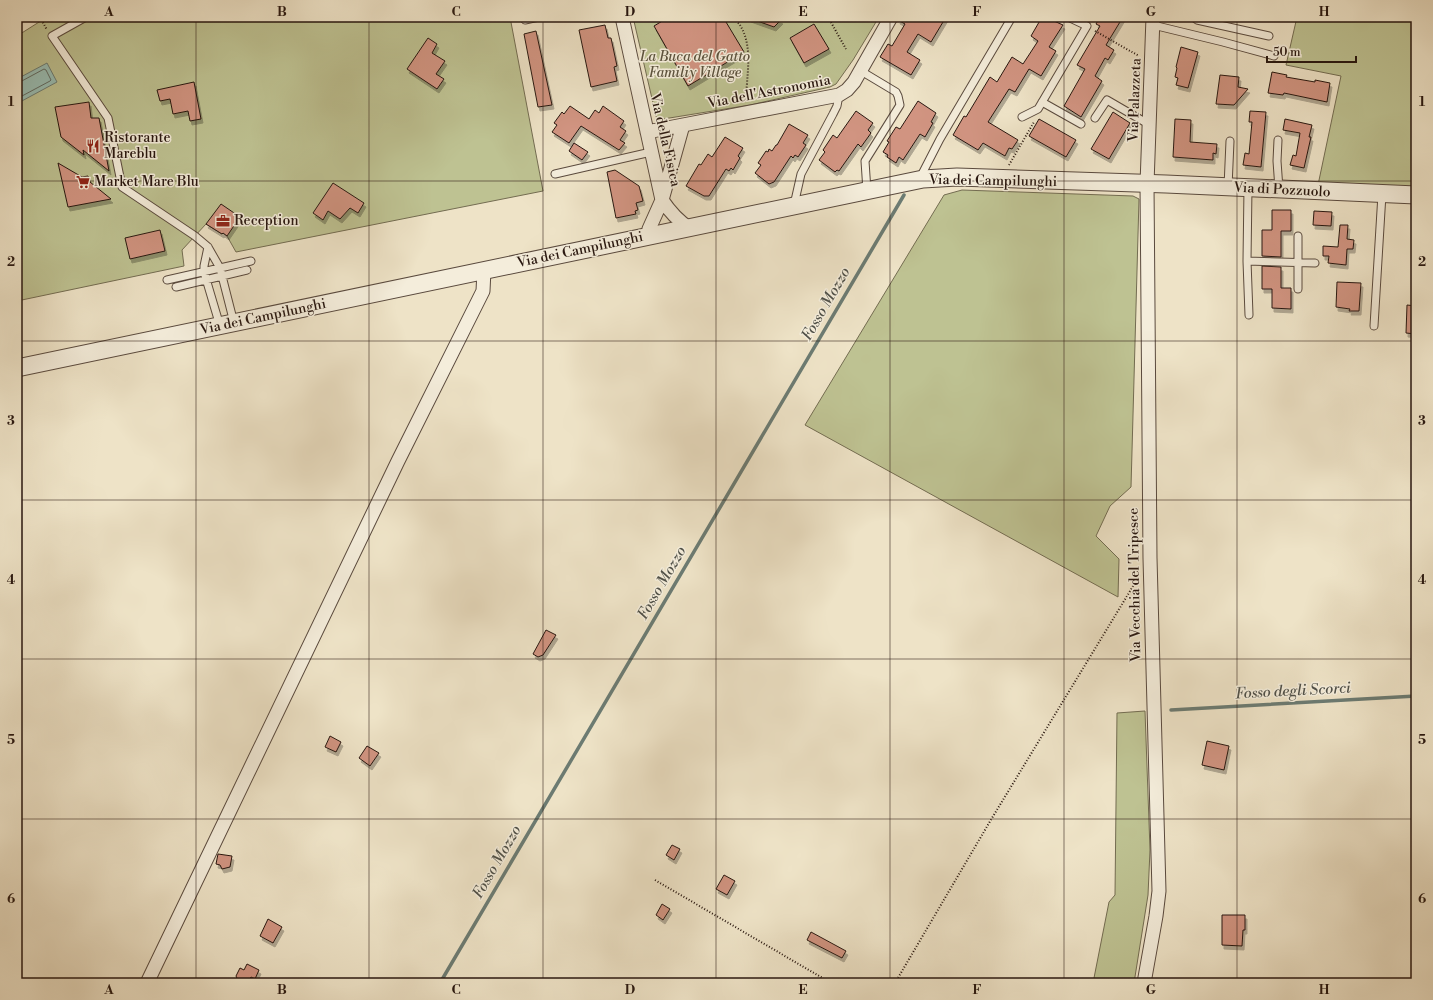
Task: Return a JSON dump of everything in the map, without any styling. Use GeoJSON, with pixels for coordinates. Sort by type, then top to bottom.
{"type":"FeatureCollection","features":[{"type":"Feature","properties":{"kind":"street","name":"Via della Fisica"},"geometry":{"type":"LineString","coordinates":[[622,17],[662,200],[670,213],[689,228]]}},
{"type":"Feature","properties":{"kind":"street","name":"Via dell'Astronomia"},"geometry":{"type":"LineString","coordinates":[[647,132],[839,95],[847,90],[854,82],[891,17]]}},
{"type":"Feature","properties":{"kind":"street","name":"Via Palazzeta"},"geometry":{"type":"LineString","coordinates":[[1147,184],[1153,21]]}},
{"type":"Feature","properties":{"kind":"street"},"geometry":{"type":"LineString","coordinates":[[662,200],[683,124]]}},
{"type":"Feature","properties":{"kind":"street","name":"Via dei Campilunghi"},"geometry":{"type":"LineString","coordinates":[[17,368],[923,180],[957,177],[1147,184]]}},
{"type":"Feature","properties":{"kind":"street","name":"Via di Pozzuolo"},"geometry":{"type":"LineString","coordinates":[[1147,184],[1416,195]]}},
{"type":"Feature","properties":{"kind":"street","name":"Via Vecchia del Tripesce"},"geometry":{"type":"LineString","coordinates":[[1144,983],[1159,892],[1150,558],[1147,184]]}},
{"type":"Feature","properties":{"kind":"street","name":"Via della Fisica"},"geometry":{"type":"LineString","coordinates":[[649,236],[649,229],[662,200]]}},
{"type":"Feature","properties":{"kind":"street"},"geometry":{"type":"LineString","coordinates":[[147,983],[398,460],[483,291],[484,270]]}},
{"type":"Feature","properties":{"kind":"lane"},"geometry":{"type":"LineString","coordinates":[[86,17],[52,36],[108,118],[122,187],[195,236],[208,247],[223,276],[227,324]]}},
{"type":"Feature","properties":{"kind":"lane"},"geometry":{"type":"LineString","coordinates":[[525,20],[539,17]]}},
{"type":"Feature","properties":{"kind":"lane"},"geometry":{"type":"LineString","coordinates":[[923,180],[923,172],[930,157],[1012,17]]}},
{"type":"Feature","properties":{"kind":"lane"},"geometry":{"type":"LineString","coordinates":[[1193,17],[1197,20],[1269,36]]}},
{"type":"Feature","properties":{"kind":"lane"},"geometry":{"type":"LineString","coordinates":[[1022,117],[1040,106],[1087,26],[1072,18]]}},
{"type":"Feature","properties":{"kind":"lane"},"geometry":{"type":"LineString","coordinates":[[1153,21],[1274,56]]}},
{"type":"Feature","properties":{"kind":"lane"},"geometry":{"type":"LineString","coordinates":[[861,71],[896,92],[900,105],[865,161],[867,191]]}},
{"type":"Feature","properties":{"kind":"lane"},"geometry":{"type":"LineString","coordinates":[[794,206],[801,174],[837,106],[839,95]]}},
{"type":"Feature","properties":{"kind":"lane"},"geometry":{"type":"LineString","coordinates":[[1095,118],[1107,100],[1150,125]]}},
{"type":"Feature","properties":{"kind":"lane"},"geometry":{"type":"LineString","coordinates":[[1040,106],[1081,124]]}},
{"type":"Feature","properties":{"kind":"lane"},"geometry":{"type":"LineString","coordinates":[[1278,140],[1277,161],[1279,189]]}},
{"type":"Feature","properties":{"kind":"lane"},"geometry":{"type":"LineString","coordinates":[[1228,187],[1230,141]]}},
{"type":"Feature","properties":{"kind":"lane"},"geometry":{"type":"LineString","coordinates":[[555,174],[651,152]]}},
{"type":"Feature","properties":{"kind":"lane"},"geometry":{"type":"LineString","coordinates":[[1248,188],[1247,261],[1249,315]]}},
{"type":"Feature","properties":{"kind":"lane"},"geometry":{"type":"LineString","coordinates":[[1374,326],[1382,194]]}},
{"type":"Feature","properties":{"kind":"lane"},"geometry":{"type":"LineString","coordinates":[[1298,236],[1298,290]]}},
{"type":"Feature","properties":{"kind":"lane"},"geometry":{"type":"LineString","coordinates":[[208,247],[204,272],[206,280],[227,324]]}},
{"type":"Feature","properties":{"kind":"lane"},"geometry":{"type":"LineString","coordinates":[[167,280],[251,261]]}},
{"type":"Feature","properties":{"kind":"lane"},"geometry":{"type":"LineString","coordinates":[[1247,261],[1315,263]]}},
{"type":"Feature","properties":{"kind":"lane"},"geometry":{"type":"LineString","coordinates":[[176,287],[247,270]]}},
{"type":"Feature","properties":{"kind":"path"},"geometry":{"type":"LineString","coordinates":[[731,17],[740,24],[747,41],[746,113]]}},
{"type":"Feature","properties":{"kind":"path"},"geometry":{"type":"LineString","coordinates":[[828,17],[846,49]]}},
{"type":"Feature","properties":{"kind":"path"},"geometry":{"type":"LineString","coordinates":[[1087,26],[1139,56]]}},
{"type":"Feature","properties":{"kind":"path"},"geometry":{"type":"LineString","coordinates":[[1009,166],[1038,115],[1040,106]]}},
{"type":"Feature","properties":{"kind":"path"},"geometry":{"type":"LineString","coordinates":[[895,983],[992,818],[1150,558]]}},
{"type":"Feature","properties":{"kind":"path"},"geometry":{"type":"LineString","coordinates":[[655,880],[831,983]]}},
{"type":"Feature","properties":{"kind":"green space"},"geometry":{"type":"Polygon","coordinates":[[[47,17],[510,17],[543,191],[236,252],[227,236],[206,224],[182,250],[184,266],[17,301],[17,36],[47,17]]]}},
{"type":"Feature","properties":{"kind":"green space","name":"La Buca del Gatto Familiy Village"},"geometry":{"type":"Polygon","coordinates":[[[633,17],[879,17],[853,60],[836,84],[830,87],[750,105],[657,120],[633,17]]]}},
{"type":"Feature","properties":{"kind":"green space"},"geometry":{"type":"Polygon","coordinates":[[[1297,17],[1416,17],[1416,187],[1318,185],[1341,76],[1286,65],[1297,17]]]}},
{"type":"Feature","properties":{"kind":"green space"},"geometry":{"type":"Polygon","coordinates":[[[962,190],[1133,196],[1139,199],[1131,487],[1110,506],[1096,536],[1119,559],[1118,597],[805,425],[944,195],[962,190]]]}},
{"type":"Feature","properties":{"kind":"green space"},"geometry":{"type":"Polygon","coordinates":[[[1145,711],[1150,850],[1148,895],[1134,983],[1093,983],[1109,902],[1115,895],[1117,713],[1145,711]]]}},
{"type":"Feature","properties":{"kind":"water"},"geometry":{"type":"Polygon","coordinates":[[[47,63],[57,82],[20,102],[17,97],[17,79],[47,63]]]}},
{"type":"Feature","properties":{"kind":"building"},"geometry":{"type":"Polygon","coordinates":[[[669,17],[723,17],[744,52],[688,86],[654,26],[669,17]]]}},
{"type":"Feature","properties":{"kind":"building"},"geometry":{"type":"Polygon","coordinates":[[[773,17],[781,20],[774,27],[749,18],[773,17]]]}},
{"type":"Feature","properties":{"kind":"building"},"geometry":{"type":"Polygon","coordinates":[[[899,17],[946,17],[931,42],[918,34],[907,52],[920,60],[911,75],[880,57],[888,44],[892,46],[905,24],[898,20],[899,17]]]}},
{"type":"Feature","properties":{"kind":"building"},"geometry":{"type":"Polygon","coordinates":[[[1042,17],[1056,17],[1054,21],[1063,25],[1049,47],[1056,51],[1041,76],[1029,69],[1015,92],[1009,89],[988,122],[1018,140],[1012,149],[1009,148],[1005,156],[983,143],[978,150],[953,135],[964,116],[966,117],[990,77],[997,82],[1012,57],[1023,64],[1038,41],[1031,36],[1042,17]]]}},
{"type":"Feature","properties":{"kind":"building"},"geometry":{"type":"Polygon","coordinates":[[[1100,17],[1123,17],[1106,45],[1114,50],[1108,60],[1105,58],[1095,76],[1102,81],[1081,117],[1064,106],[1085,69],[1077,65],[1100,26],[1096,24],[1100,17]]]}},
{"type":"Feature","properties":{"kind":"building"},"geometry":{"type":"Polygon","coordinates":[[[814,24],[829,49],[804,63],[790,38],[814,24]]]}},
{"type":"Feature","properties":{"kind":"building"},"geometry":{"type":"Polygon","coordinates":[[[605,25],[608,38],[611,38],[617,66],[614,67],[617,81],[591,87],[579,30],[605,25]]]}},
{"type":"Feature","properties":{"kind":"building"},"geometry":{"type":"Polygon","coordinates":[[[536,31],[552,105],[538,107],[524,34],[536,31]]]}},
{"type":"Feature","properties":{"kind":"building"},"geometry":{"type":"Polygon","coordinates":[[[428,38],[437,44],[432,53],[445,61],[436,74],[444,79],[437,89],[407,69],[428,38]]]}},
{"type":"Feature","properties":{"kind":"building"},"geometry":{"type":"Polygon","coordinates":[[[1181,47],[1198,52],[1188,88],[1176,85],[1178,78],[1175,77],[1176,67],[1181,47]]]}},
{"type":"Feature","properties":{"kind":"building"},"geometry":{"type":"Polygon","coordinates":[[[1272,72],[1287,75],[1286,77],[1330,83],[1327,102],[1284,93],[1283,95],[1268,93],[1272,72]]]}},
{"type":"Feature","properties":{"kind":"building"},"geometry":{"type":"Polygon","coordinates":[[[1220,75],[1239,77],[1238,87],[1248,89],[1234,105],[1216,104],[1220,75]]]}},
{"type":"Feature","properties":{"kind":"building"},"geometry":{"type":"Polygon","coordinates":[[[194,82],[201,119],[190,121],[188,111],[173,114],[170,99],[160,101],[157,90],[194,82]]]}},
{"type":"Feature","properties":{"kind":"building"},"geometry":{"type":"Polygon","coordinates":[[[918,101],[936,113],[931,122],[933,123],[925,137],[920,134],[903,160],[899,157],[896,163],[887,157],[888,155],[883,152],[889,142],[887,141],[896,127],[900,129],[918,101]]]}},
{"type":"Feature","properties":{"kind":"building"},"geometry":{"type":"Polygon","coordinates":[[[89,102],[91,118],[99,118],[109,171],[83,150],[84,155],[61,137],[55,107],[89,102]]]}},
{"type":"Feature","properties":{"kind":"building"},"geometry":{"type":"Polygon","coordinates":[[[570,106],[589,119],[595,110],[599,113],[603,106],[624,121],[620,127],[626,131],[620,140],[625,143],[619,150],[581,126],[569,143],[552,132],[557,125],[554,123],[562,112],[564,114],[570,106]]]}},
{"type":"Feature","properties":{"kind":"building"},"geometry":{"type":"Polygon","coordinates":[[[856,111],[873,123],[868,130],[871,133],[861,147],[858,144],[839,171],[837,170],[835,172],[819,160],[825,152],[823,150],[833,135],[837,138],[856,111]]]}},
{"type":"Feature","properties":{"kind":"building"},"geometry":{"type":"Polygon","coordinates":[[[1250,111],[1266,112],[1261,167],[1243,165],[1245,153],[1249,154],[1252,122],[1249,122],[1250,111]]]}},
{"type":"Feature","properties":{"kind":"building"},"geometry":{"type":"Polygon","coordinates":[[[1113,112],[1130,123],[1109,159],[1091,149],[1113,112]]]}},
{"type":"Feature","properties":{"kind":"building"},"geometry":{"type":"Polygon","coordinates":[[[1039,119],[1076,140],[1066,157],[1029,136],[1039,119]]]}},
{"type":"Feature","properties":{"kind":"building"},"geometry":{"type":"Polygon","coordinates":[[[1175,119],[1191,120],[1190,142],[1217,144],[1216,154],[1213,153],[1213,160],[1173,157],[1175,119]]]}},
{"type":"Feature","properties":{"kind":"building"},"geometry":{"type":"Polygon","coordinates":[[[1285,119],[1312,125],[1309,137],[1311,137],[1304,168],[1290,165],[1293,155],[1296,156],[1300,133],[1283,130],[1285,119]]]}},
{"type":"Feature","properties":{"kind":"building"},"geometry":{"type":"Polygon","coordinates":[[[789,124],[808,135],[803,143],[806,145],[798,157],[795,155],[793,158],[791,156],[774,182],[769,184],[755,173],[761,165],[758,163],[766,151],[768,152],[769,149],[772,151],[777,145],[789,124]]]}},
{"type":"Feature","properties":{"kind":"building"},"geometry":{"type":"Polygon","coordinates":[[[725,137],[743,148],[738,156],[740,158],[733,170],[731,168],[729,171],[726,169],[709,196],[704,196],[686,186],[699,164],[701,165],[708,154],[712,157],[725,137]]]}},
{"type":"Feature","properties":{"kind":"building"},"geometry":{"type":"Polygon","coordinates":[[[574,143],[588,152],[582,160],[569,151],[574,143]]]}},
{"type":"Feature","properties":{"kind":"building"},"geometry":{"type":"Polygon","coordinates":[[[58,163],[82,177],[88,176],[90,182],[111,199],[68,207],[58,163]]]}},
{"type":"Feature","properties":{"kind":"building"},"geometry":{"type":"Polygon","coordinates":[[[615,170],[639,186],[643,201],[636,203],[638,210],[635,211],[636,214],[616,218],[607,172],[615,170]]]}},
{"type":"Feature","properties":{"kind":"building"},"geometry":{"type":"Polygon","coordinates":[[[333,183],[364,203],[358,213],[350,208],[340,219],[328,211],[323,220],[313,213],[333,183]]]}},
{"type":"Feature","properties":{"kind":"building","name":"Reception"},"geometry":{"type":"Polygon","coordinates":[[[221,204],[240,217],[227,236],[206,224],[221,204]]]}},
{"type":"Feature","properties":{"kind":"building"},"geometry":{"type":"Polygon","coordinates":[[[1272,210],[1291,210],[1291,231],[1281,231],[1281,257],[1262,256],[1262,230],[1272,230],[1272,210]]]}},
{"type":"Feature","properties":{"kind":"building"},"geometry":{"type":"Polygon","coordinates":[[[1314,211],[1332,212],[1331,226],[1313,225],[1314,211]]]}},
{"type":"Feature","properties":{"kind":"building"},"geometry":{"type":"Polygon","coordinates":[[[1340,225],[1348,225],[1347,239],[1354,240],[1353,249],[1347,249],[1346,265],[1328,263],[1329,256],[1323,256],[1323,246],[1338,247],[1340,225]]]}},
{"type":"Feature","properties":{"kind":"building"},"geometry":{"type":"Polygon","coordinates":[[[160,230],[165,251],[130,259],[125,238],[160,230]]]}},
{"type":"Feature","properties":{"kind":"building"},"geometry":{"type":"Polygon","coordinates":[[[1262,266],[1281,267],[1281,288],[1291,288],[1291,309],[1272,308],[1272,289],[1262,289],[1262,266]]]}},
{"type":"Feature","properties":{"kind":"building"},"geometry":{"type":"Polygon","coordinates":[[[1337,282],[1361,283],[1359,311],[1349,311],[1350,309],[1336,307],[1337,282]]]}},
{"type":"Feature","properties":{"kind":"building"},"geometry":{"type":"Polygon","coordinates":[[[1407,305],[1416,306],[1416,334],[1406,333],[1407,305]]]}},
{"type":"Feature","properties":{"kind":"building"},"geometry":{"type":"Polygon","coordinates":[[[546,630],[556,635],[543,655],[538,657],[533,654],[546,630]]]}},
{"type":"Feature","properties":{"kind":"building"},"geometry":{"type":"Polygon","coordinates":[[[330,736],[341,742],[336,752],[325,747],[330,736]]]}},
{"type":"Feature","properties":{"kind":"building"},"geometry":{"type":"Polygon","coordinates":[[[1207,741],[1229,746],[1224,770],[1202,765],[1207,741]]]}},
{"type":"Feature","properties":{"kind":"building"},"geometry":{"type":"Polygon","coordinates":[[[367,746],[379,753],[370,766],[359,758],[367,746]]]}},
{"type":"Feature","properties":{"kind":"building"},"geometry":{"type":"Polygon","coordinates":[[[672,845],[680,849],[674,860],[666,855],[672,845]]]}},
{"type":"Feature","properties":{"kind":"building"},"geometry":{"type":"Polygon","coordinates":[[[218,854],[232,856],[230,867],[222,869],[220,865],[216,864],[218,854]]]}},
{"type":"Feature","properties":{"kind":"building"},"geometry":{"type":"Polygon","coordinates":[[[724,875],[735,881],[727,895],[716,889],[724,875]]]}},
{"type":"Feature","properties":{"kind":"building"},"geometry":{"type":"Polygon","coordinates":[[[662,904],[670,909],[663,920],[656,915],[662,904]]]}},
{"type":"Feature","properties":{"kind":"building"},"geometry":{"type":"Polygon","coordinates":[[[1222,915],[1245,915],[1245,930],[1243,930],[1242,946],[1222,945],[1222,915]]]}},
{"type":"Feature","properties":{"kind":"building"},"geometry":{"type":"Polygon","coordinates":[[[268,919],[282,927],[273,943],[260,936],[268,919]]]}},
{"type":"Feature","properties":{"kind":"building"},"geometry":{"type":"Polygon","coordinates":[[[811,932],[846,951],[842,958],[807,940],[811,932]]]}},
{"type":"Feature","properties":{"kind":"building"},"geometry":{"type":"Polygon","coordinates":[[[247,964],[259,970],[255,979],[251,977],[247,983],[239,983],[236,976],[240,968],[244,970],[247,964]]]}},
{"type":"Feature","properties":{"kind":"waterway"},"geometry":{"type":"LineString","coordinates":[[17,24],[28,17]]}},
{"type":"Feature","properties":{"kind":"waterway","name":"Fosso Mozzo"},"geometry":{"type":"LineString","coordinates":[[440,983],[904,195]]}},
{"type":"Feature","properties":{"kind":"waterway","name":"Fosso degli Scorci"},"geometry":{"type":"LineString","coordinates":[[1171,710],[1416,696]]}},
{"type":"Feature","properties":{"kind":"place","name":"Ristorante Mareblu"},"geometry":{"type":"Point","coordinates":[93,146]}},
{"type":"Feature","properties":{"kind":"place","name":"Market Mare Blu"},"geometry":{"type":"Point","coordinates":[83,182]}},
{"type":"Feature","properties":{"kind":"place","name":"Reception"},"geometry":{"type":"Point","coordinates":[223,221]}}]}
